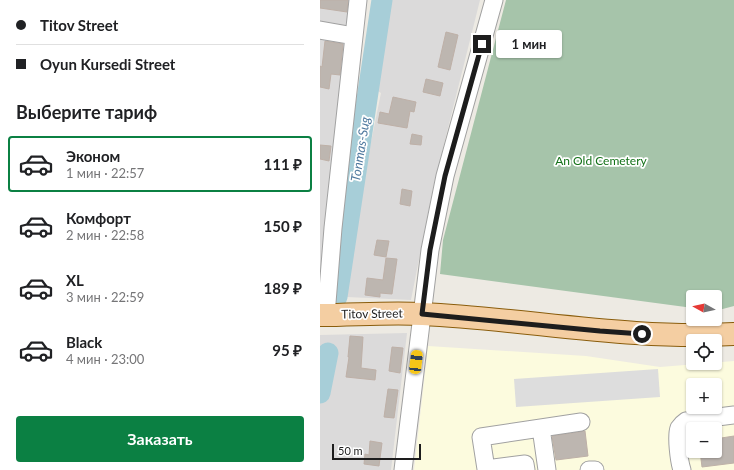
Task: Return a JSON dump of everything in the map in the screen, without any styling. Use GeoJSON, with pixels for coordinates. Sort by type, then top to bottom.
{"type":"FeatureCollection","features":[{"type":"Feature","properties":{"kind":"main road","name":"Titov Street"},"geometry":{"type":"LineString","coordinates":[[323,315],[422,314],[600,331],[675,335],[734,334]]}},
{"type":"Feature","properties":{"kind":"street"},"geometry":{"type":"LineString","coordinates":[[323,315],[358,0]]}},
{"type":"Feature","properties":{"kind":"street"},"geometry":{"type":"LineString","coordinates":[[403,470],[430,250],[445,176],[494,0]]}},
{"type":"Feature","properties":{"kind":"street"},"geometry":{"type":"LineString","coordinates":[[320,30],[354,36]]}},
{"type":"Feature","properties":{"kind":"street"},"geometry":{"type":"LineString","coordinates":[[682,470],[678,436],[680,426],[683,422],[734,415]]}},
{"type":"Feature","properties":{"kind":"street"},"geometry":{"type":"LineString","coordinates":[[526,470],[525,464],[486,470],[481,437],[581,422]]}},
{"type":"Feature","properties":{"kind":"street"},"geometry":{"type":"LineString","coordinates":[[541,428],[547,470]]}},
{"type":"Feature","properties":{"kind":"street"},"geometry":{"type":"LineString","coordinates":[[589,470],[596,470]]}},
{"type":"Feature","properties":{"kind":"shaded area"},"geometry":{"type":"Polygon","coordinates":[[[320,0],[355,0],[320,294],[320,0]]]}},
{"type":"Feature","properties":{"kind":"shaded area"},"geometry":{"type":"Polygon","coordinates":[[[388,0],[480,0],[433,188],[411,300],[347,297],[357,211],[381,93],[370,86],[388,0]]]}},
{"type":"Feature","properties":{"kind":"shaded area"},"geometry":{"type":"Polygon","coordinates":[[[407,333],[391,470],[320,470],[320,335],[407,333]]]}},
{"type":"Feature","properties":{"kind":"shaded area"},"geometry":{"type":"Polygon","coordinates":[[[428,346],[586,356],[660,367],[686,365],[686,370],[722,370],[722,362],[734,361],[734,470],[414,470],[428,346]]]}},
{"type":"Feature","properties":{"kind":"shaded area"},"geometry":{"type":"Polygon","coordinates":[[[658,369],[660,397],[516,407],[514,379],[658,369]]]}},
{"type":"Feature","properties":{"kind":"green space","name":"An Old Cemetery"},"geometry":{"type":"Polygon","coordinates":[[[506,0],[734,0],[734,306],[722,309],[722,290],[686,290],[686,307],[440,274],[443,240],[506,0]]]}},
{"type":"Feature","properties":{"kind":"building"},"geometry":{"type":"Polygon","coordinates":[[[320,0],[348,0],[347,12],[320,8],[320,0]]]}},
{"type":"Feature","properties":{"kind":"building"},"geometry":{"type":"Polygon","coordinates":[[[446,32],[458,35],[450,70],[438,67],[446,32]]]}},
{"type":"Feature","properties":{"kind":"building"},"geometry":{"type":"Polygon","coordinates":[[[325,41],[343,44],[340,75],[331,74],[329,89],[320,87],[320,66],[322,67],[325,41]]]}},
{"type":"Feature","properties":{"kind":"building"},"geometry":{"type":"Polygon","coordinates":[[[426,79],[443,83],[440,96],[423,92],[426,79]]]}},
{"type":"Feature","properties":{"kind":"building"},"geometry":{"type":"Polygon","coordinates":[[[393,97],[416,102],[414,112],[410,111],[407,128],[378,123],[380,112],[389,114],[393,97]]]}},
{"type":"Feature","properties":{"kind":"building"},"geometry":{"type":"Polygon","coordinates":[[[412,134],[422,136],[421,145],[410,144],[412,134]]]}},
{"type":"Feature","properties":{"kind":"building"},"geometry":{"type":"Polygon","coordinates":[[[320,145],[331,146],[329,161],[320,159],[320,145]]]}},
{"type":"Feature","properties":{"kind":"building"},"geometry":{"type":"Polygon","coordinates":[[[402,189],[412,191],[410,206],[400,204],[402,189]]]}},
{"type":"Feature","properties":{"kind":"building"},"geometry":{"type":"Polygon","coordinates":[[[377,240],[389,241],[386,257],[374,255],[377,240]]]}},
{"type":"Feature","properties":{"kind":"building"},"geometry":{"type":"Polygon","coordinates":[[[386,258],[397,259],[392,294],[380,293],[380,297],[365,295],[367,278],[383,280],[386,258]]]}},
{"type":"Feature","properties":{"kind":"building"},"geometry":{"type":"Polygon","coordinates":[[[350,336],[363,337],[361,368],[376,370],[375,380],[346,377],[350,336]]]}},
{"type":"Feature","properties":{"kind":"building"},"geometry":{"type":"Polygon","coordinates":[[[392,347],[403,348],[400,373],[389,371],[392,347]]]}},
{"type":"Feature","properties":{"kind":"building"},"geometry":{"type":"Polygon","coordinates":[[[388,389],[398,390],[394,418],[384,417],[388,389]]]}},
{"type":"Feature","properties":{"kind":"building"},"geometry":{"type":"Polygon","coordinates":[[[585,431],[588,456],[556,460],[552,436],[585,431]]]}},
{"type":"Feature","properties":{"kind":"building"},"geometry":{"type":"Polygon","coordinates":[[[734,436],[734,463],[702,467],[701,458],[722,458],[722,438],[734,436]]]}},
{"type":"Feature","properties":{"kind":"building"},"geometry":{"type":"Polygon","coordinates":[[[370,441],[382,443],[379,466],[364,464],[365,454],[369,455],[370,441]]]}},
{"type":"Feature","properties":{"kind":"waterway","name":"Tonmas-Sug"},"geometry":{"type":"LineString","coordinates":[[337,297],[382,0]]}},
{"type":"Feature","properties":{"kind":"waterway","name":"Tonmas-Sug"},"geometry":{"type":"LineString","coordinates":[[320,393],[328,353]]}},
{"type":"Feature","properties":{"kind":"route"},"geometry":{"type":"LineString","coordinates":[[482,44],[445,176],[430,250],[422,314],[642,334]]}}]}
